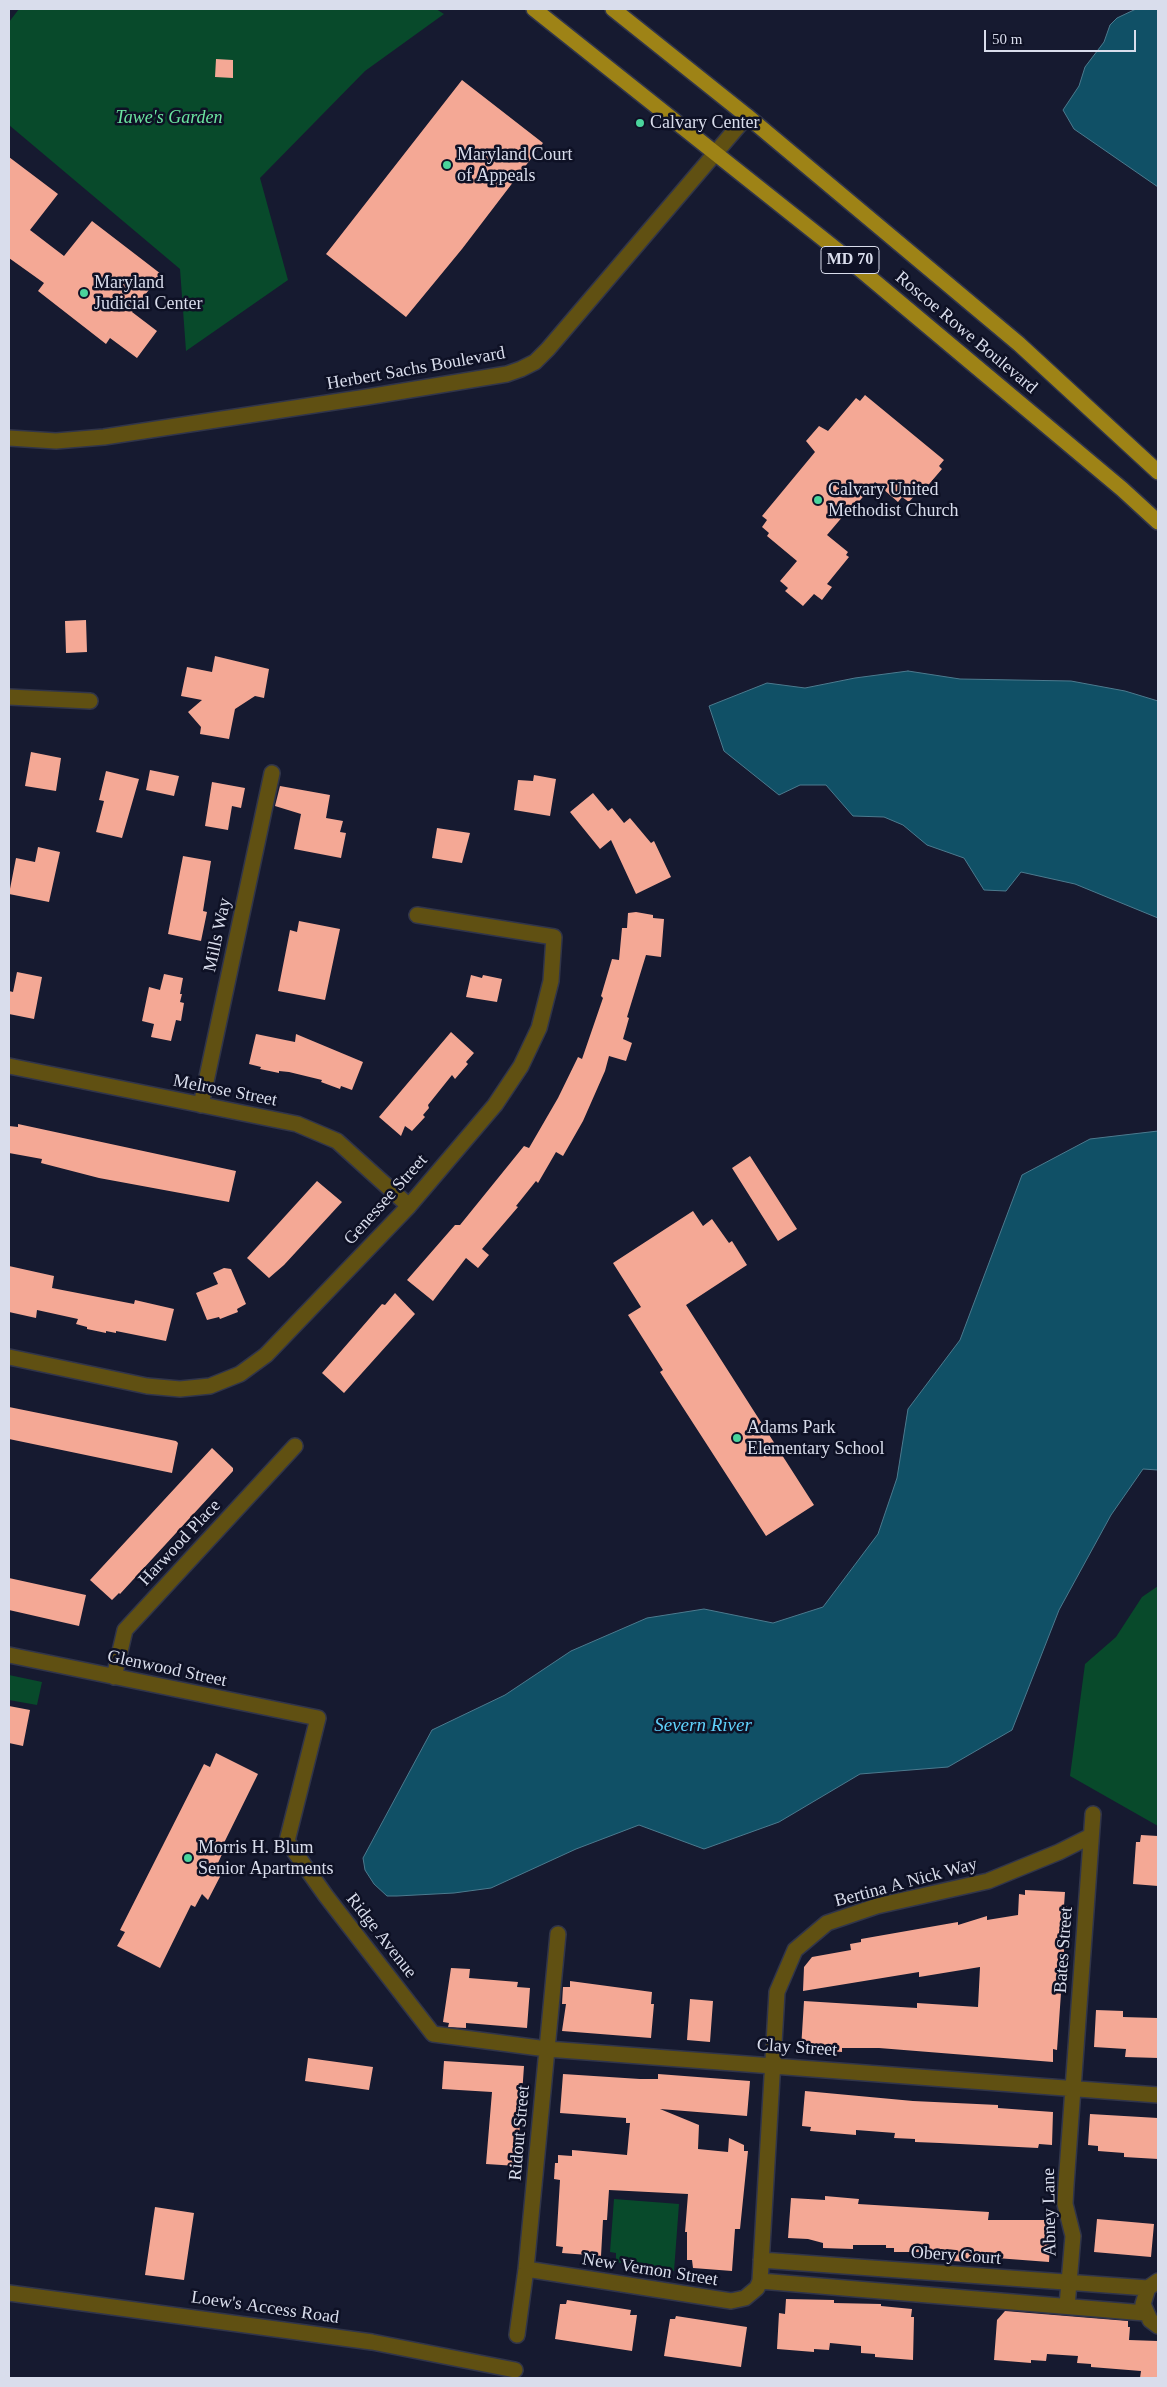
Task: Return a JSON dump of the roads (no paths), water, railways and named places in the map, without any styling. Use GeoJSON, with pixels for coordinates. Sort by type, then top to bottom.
{"type":"FeatureCollection","features":[{"type":"Feature","properties":{"kind":"main road","name":"Roscoe Rowe Boulevard"},"geometry":{"type":"LineString","coordinates":[[534,9],[845,256],[1122,489],[1158,522]]}},
{"type":"Feature","properties":{"kind":"main road","name":"Roscoe Rowe Boulevard"},"geometry":{"type":"LineString","coordinates":[[613,9],[747,116],[1019,344],[1158,472]]}},
{"type":"Feature","properties":{"kind":"street","name":"Herbert Sachs Boulevard"},"geometry":{"type":"LineString","coordinates":[[9,438],[56,441],[104,437],[367,397],[507,374],[521,369],[535,362],[548,349],[747,116]]}},
{"type":"Feature","properties":{"kind":"street"},"geometry":{"type":"LineString","coordinates":[[9,697],[90,701]]}},
{"type":"Feature","properties":{"kind":"street","name":"Mills Way"},"geometry":{"type":"LineString","coordinates":[[201,1105],[272,773]]}},
{"type":"Feature","properties":{"kind":"street","name":"Genessee Street"},"geometry":{"type":"LineString","coordinates":[[9,1357],[147,1386],[180,1389],[210,1386],[240,1374],[266,1355],[409,1206],[495,1105],[521,1066],[538,1028],[552,981],[554,937],[417,915]]}},
{"type":"Feature","properties":{"kind":"street","name":"Melrose Street"},"geometry":{"type":"LineString","coordinates":[[9,1066],[297,1124],[337,1141],[409,1206]]}},
{"type":"Feature","properties":{"kind":"street","name":"Harwood Place"},"geometry":{"type":"LineString","coordinates":[[114,1677],[125,1630],[295,1446]]}},
{"type":"Feature","properties":{"kind":"street","name":"Glenwood Street"},"geometry":{"type":"LineString","coordinates":[[9,1656],[318,1718]]}},
{"type":"Feature","properties":{"kind":"street","name":"Ridge Avenue"},"geometry":{"type":"LineString","coordinates":[[318,1718],[287,1841],[326,1896],[433,2034]]}},
{"type":"Feature","properties":{"kind":"street","name":"Bates Street"},"geometry":{"type":"LineString","coordinates":[[1073,2088],[1093,1814]]}},
{"type":"Feature","properties":{"kind":"street","name":"Bertina A Nick Way"},"geometry":{"type":"LineString","coordinates":[[760,2281],[777,1992],[794,1950],[826,1923],[877,1906],[988,1881],[1059,1852],[1092,1836]]}},
{"type":"Feature","properties":{"kind":"street","name":"Ridout Street"},"geometry":{"type":"LineString","coordinates":[[517,2335],[526,2269],[558,1934]]}},
{"type":"Feature","properties":{"kind":"street","name":"Clay Street"},"geometry":{"type":"LineString","coordinates":[[433,2034],[547,2049],[1158,2095]]}},
{"type":"Feature","properties":{"kind":"street","name":"Abney Lane"},"geometry":{"type":"LineString","coordinates":[[1067,2306],[1073,2236],[1065,2204],[1073,2088]]}},
{"type":"Feature","properties":{"kind":"street","name":"Obery Court"},"geometry":{"type":"LineString","coordinates":[[761,2260],[1068,2283],[1153,2284],[1143,2304],[1145,2313]]}},
{"type":"Feature","properties":{"kind":"street","name":"New Vernon Street"},"geometry":{"type":"LineString","coordinates":[[526,2269],[731,2301],[745,2298],[758,2288],[760,2281]]}},
{"type":"Feature","properties":{"kind":"street"},"geometry":{"type":"LineString","coordinates":[[760,2281],[1145,2313],[1158,2326]]}},
{"type":"Feature","properties":{"kind":"street","name":"Loew's Access Road"},"geometry":{"type":"LineString","coordinates":[[9,2293],[372,2342],[515,2370]]}},
{"type":"Feature","properties":{"kind":"water"},"geometry":{"type":"Polygon","coordinates":[[[1136,9],[1158,9],[1158,187],[1074,129],[1063,110],[1079,86],[1085,67],[1104,42],[1110,25],[1117,18],[1136,9]]]}},
{"type":"Feature","properties":{"kind":"water"},"geometry":{"type":"Polygon","coordinates":[[[908,671],[960,679],[1071,681],[1125,691],[1158,701],[1158,918],[1075,884],[1021,872],[1006,891],[984,890],[964,858],[927,845],[903,825],[884,817],[853,816],[826,785],[800,785],[779,795],[724,751],[709,706],[767,683],[805,688],[855,678],[908,671]]]}},
{"type":"Feature","properties":{"kind":"water","name":"Severn River"},"geometry":{"type":"Polygon","coordinates":[[[1158,1131],[1158,1470],[1143,1469],[1111,1515],[1059,1610],[1012,1730],[948,1767],[860,1774],[779,1822],[704,1849],[639,1825],[576,1849],[491,1888],[454,1893],[387,1896],[374,1884],[365,1870],[363,1858],[432,1730],[505,1695],[571,1651],[647,1618],[704,1609],[773,1623],[823,1607],[878,1534],[897,1478],[908,1409],[960,1340],[1022,1175],[1090,1139],[1158,1131]]]}},
{"type":"Feature","properties":{"kind":"place","name":"Calvary Center"},"geometry":{"type":"Point","coordinates":[640,123]}},
{"type":"Feature","properties":{"kind":"place","name":"Maryland Court of Appeals"},"geometry":{"type":"Point","coordinates":[447,165]}},
{"type":"Feature","properties":{"kind":"place","name":"Maryland Judicial Center"},"geometry":{"type":"Point","coordinates":[84,293]}},
{"type":"Feature","properties":{"kind":"place","name":"Calvary United Methodist Church"},"geometry":{"type":"Point","coordinates":[818,500]}},
{"type":"Feature","properties":{"kind":"place","name":"Adams Park Elementary School"},"geometry":{"type":"Point","coordinates":[737,1438]}},
{"type":"Feature","properties":{"kind":"place","name":"Morris H. Blum Senior Apartments"},"geometry":{"type":"Point","coordinates":[188,1858]}},
{"type":"Feature","properties":{"kind":"park label","name":"Tawe's Garden"},"geometry":{"type":"Point","coordinates":[169,118]}}]}
